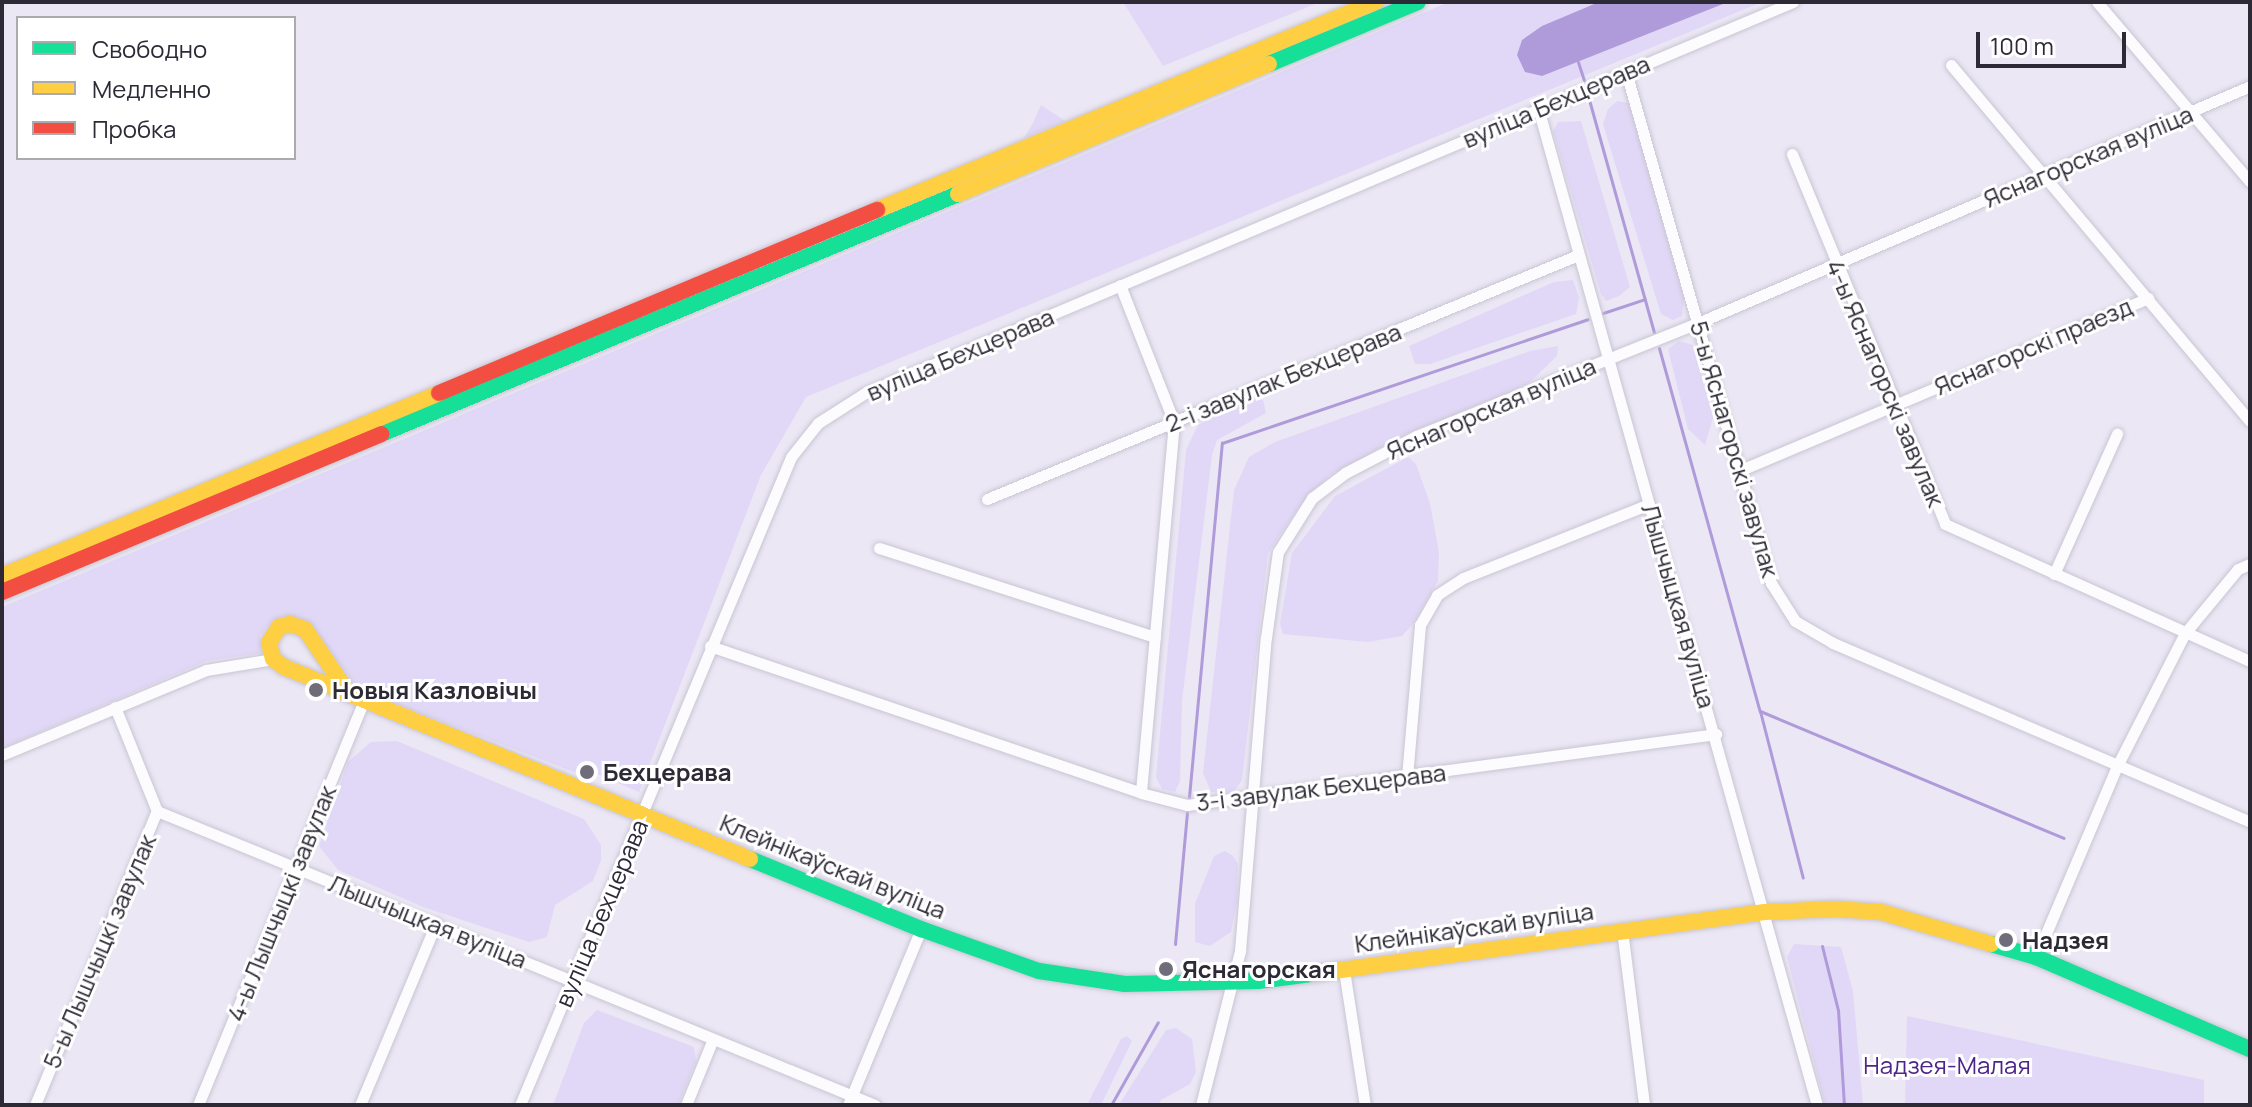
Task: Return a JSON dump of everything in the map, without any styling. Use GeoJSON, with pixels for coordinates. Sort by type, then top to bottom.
{"type":"FeatureCollection","features":[{"type":"Feature","properties":{"kind":"main road"},"geometry":{"type":"LineString","coordinates":[[2,576],[1375,2]]}},
{"type":"Feature","properties":{"kind":"main road"},"geometry":{"type":"LineString","coordinates":[[2,592],[1418,2]]}},
{"type":"Feature","properties":{"kind":"main road"},"geometry":{"type":"LineString","coordinates":[[273,659],[269,643],[272,636],[279,627],[298,625],[305,629],[356,697]]}},
{"type":"Feature","properties":{"kind":"main road","name":"Клейнікаўскай вуліца"},"geometry":{"type":"LineString","coordinates":[[273,659],[356,697],[921,929],[1039,971],[1125,984],[1233,982],[1344,970],[1765,912],[1835,909],[1881,912],[2036,957],[2250,1049]]}},
{"type":"Feature","properties":{"kind":"street","name":"вуліца Бехцерава"},"geometry":{"type":"LineString","coordinates":[[520,1105],[570,981],[644,815],[710,646],[791,457],[818,423],[865,393],[1793,2]]}},
{"type":"Feature","properties":{"kind":"street"},"geometry":{"type":"LineString","coordinates":[[2097,2],[2250,182]]}},
{"type":"Feature","properties":{"kind":"street"},"geometry":{"type":"LineString","coordinates":[[1951,65],[2046,174],[2250,421]]}},
{"type":"Feature","properties":{"kind":"street","name":"5-ы Яснагорскі завулак"},"geometry":{"type":"LineString","coordinates":[[1626,72],[1700,322],[1771,583],[1795,621],[1833,643],[2250,822]]}},
{"type":"Feature","properties":{"kind":"street","name":"Яснагорская вуліца"},"geometry":{"type":"LineString","coordinates":[[1201,1105],[1240,951],[1266,638],[1278,552],[1312,498],[1345,473],[1416,436],[1700,322],[2250,86]]}},
{"type":"Feature","properties":{"kind":"street","name":"Лышчыцкая вуліца"},"geometry":{"type":"LineString","coordinates":[[1538,108],[1716,734],[1817,1105]]}},
{"type":"Feature","properties":{"kind":"street","name":"4-ы Яснагорскі завулак"},"geometry":{"type":"LineString","coordinates":[[1792,154],[1945,524],[2250,661]]}},
{"type":"Feature","properties":{"kind":"street","name":"2-і завулак Бехцерава"},"geometry":{"type":"LineString","coordinates":[[987,499],[1578,255]]}},
{"type":"Feature","properties":{"kind":"street"},"geometry":{"type":"LineString","coordinates":[[1120,285],[1174,422],[1141,793]]}},
{"type":"Feature","properties":{"kind":"street","name":"Яснагорскі праезд"},"geometry":{"type":"LineString","coordinates":[[1741,470],[2148,298]]}},
{"type":"Feature","properties":{"kind":"street"},"geometry":{"type":"LineString","coordinates":[[2054,574],[2117,434]]}},
{"type":"Feature","properties":{"kind":"street"},"geometry":{"type":"LineString","coordinates":[[1407,777],[1420,625],[1437,595],[1463,578],[1649,504]]}},
{"type":"Feature","properties":{"kind":"street"},"geometry":{"type":"LineString","coordinates":[[879,548],[1155,637]]}},
{"type":"Feature","properties":{"kind":"street"},"geometry":{"type":"LineString","coordinates":[[2036,957],[2118,764],[2185,633],[2238,569],[2250,564]]}},
{"type":"Feature","properties":{"kind":"street","name":"3-і завулак Бехцерава"},"geometry":{"type":"LineString","coordinates":[[710,646],[1141,793],[1187,805],[1251,799],[1716,734]]}},
{"type":"Feature","properties":{"kind":"street"},"geometry":{"type":"LineString","coordinates":[[2,755],[206,670],[273,659]]}},
{"type":"Feature","properties":{"kind":"street","name":"4-ы Лышчыцкі завулак"},"geometry":{"type":"LineString","coordinates":[[198,1105],[296,867],[356,697]]}},
{"type":"Feature","properties":{"kind":"street","name":"5-ы Лышчыцкі завулак"},"geometry":{"type":"LineString","coordinates":[[35,1105],[157,811],[115,707]]}},
{"type":"Feature","properties":{"kind":"street","name":"Лышчыцкая вуліца"},"geometry":{"type":"LineString","coordinates":[[157,811],[436,923],[850,1100],[875,1105]]}},
{"type":"Feature","properties":{"kind":"street"},"geometry":{"type":"LineString","coordinates":[[360,1105],[436,923]]}},
{"type":"Feature","properties":{"kind":"street"},"geometry":{"type":"LineString","coordinates":[[850,1100],[921,929]]}},
{"type":"Feature","properties":{"kind":"street"},"geometry":{"type":"LineString","coordinates":[[1622,930],[1644,1105]]}},
{"type":"Feature","properties":{"kind":"street"},"geometry":{"type":"LineString","coordinates":[[1344,970],[1365,1105]]}},
{"type":"Feature","properties":{"kind":"street"},"geometry":{"type":"LineString","coordinates":[[686,1105],[713,1039]]}},
{"type":"Feature","properties":{"kind":"green space"},"geometry":{"type":"Polygon","coordinates":[[[1123,2],[1320,2],[1163,66],[1123,2]]]}},
{"type":"Feature","properties":{"kind":"green space"},"geometry":{"type":"Polygon","coordinates":[[[1449,2],[1762,2],[806,397],[761,475],[639,792],[586,769],[574,772],[359,690],[312,626],[295,616],[273,620],[260,636],[261,653],[207,661],[2,748],[2,607],[1449,2]]]}},
{"type":"Feature","properties":{"kind":"green space"},"geometry":{"type":"Polygon","coordinates":[[[1617,101],[1629,103],[1684,298],[1682,316],[1673,320],[1661,314],[1603,124],[1608,109],[1617,101]]]}},
{"type":"Feature","properties":{"kind":"green space"},"geometry":{"type":"Polygon","coordinates":[[[1041,105],[1065,121],[1024,138],[1033,123],[1041,105]]]}},
{"type":"Feature","properties":{"kind":"green space"},"geometry":{"type":"Polygon","coordinates":[[[1581,121],[1630,287],[1606,301],[1601,294],[1553,131],[1558,122],[1581,121]]]}},
{"type":"Feature","properties":{"kind":"green space"},"geometry":{"type":"Polygon","coordinates":[[[1573,280],[1579,298],[1576,314],[1430,364],[1415,364],[1409,346],[1554,282],[1573,280]]]}},
{"type":"Feature","properties":{"kind":"green space"},"geometry":{"type":"Polygon","coordinates":[[[1679,341],[1693,345],[1714,414],[1705,445],[1688,429],[1668,349],[1679,341]]]}},
{"type":"Feature","properties":{"kind":"green space"},"geometry":{"type":"Polygon","coordinates":[[[1558,346],[1557,356],[1528,384],[1404,435],[1330,475],[1300,505],[1268,553],[1242,780],[1233,793],[1211,792],[1203,773],[1234,490],[1249,457],[1275,442],[1530,351],[1558,346]]]}},
{"type":"Feature","properties":{"kind":"green space"},"geometry":{"type":"Polygon","coordinates":[[[1250,398],[1263,400],[1266,413],[1217,440],[1212,455],[1182,701],[1180,781],[1175,792],[1162,789],[1156,777],[1186,450],[1198,425],[1250,398]]]}},
{"type":"Feature","properties":{"kind":"green space"},"geometry":{"type":"Polygon","coordinates":[[[1408,457],[1416,464],[1430,504],[1439,552],[1438,581],[1412,625],[1402,636],[1368,642],[1283,634],[1280,624],[1292,553],[1335,496],[1408,457]]]}},
{"type":"Feature","properties":{"kind":"green space"},"geometry":{"type":"Polygon","coordinates":[[[397,741],[584,819],[601,845],[601,860],[593,881],[555,905],[547,937],[529,942],[423,907],[338,870],[319,846],[348,762],[371,742],[397,741]]]}},
{"type":"Feature","properties":{"kind":"green space"},"geometry":{"type":"Polygon","coordinates":[[[1225,851],[1238,864],[1237,900],[1231,932],[1210,946],[1195,942],[1195,904],[1214,856],[1225,851]]]}},
{"type":"Feature","properties":{"kind":"green space"},"geometry":{"type":"Polygon","coordinates":[[[1794,944],[1841,947],[1853,991],[1863,1105],[1825,1105],[1787,957],[1794,944]]]}},
{"type":"Feature","properties":{"kind":"green space"},"geometry":{"type":"Polygon","coordinates":[[[597,1010],[694,1047],[696,1061],[678,1105],[553,1105],[584,1023],[597,1010]]]}},
{"type":"Feature","properties":{"kind":"green space","name":"Надзея-Малая"},"geometry":{"type":"Polygon","coordinates":[[[1907,1016],[2204,1080],[2204,1105],[1905,1105],[1907,1016]]]}},
{"type":"Feature","properties":{"kind":"green space"},"geometry":{"type":"Polygon","coordinates":[[[1176,1028],[1192,1039],[1196,1072],[1190,1084],[1161,1100],[1158,1105],[1119,1105],[1166,1030],[1176,1028]]]}},
{"type":"Feature","properties":{"kind":"green space"},"geometry":{"type":"Polygon","coordinates":[[[1127,1036],[1132,1041],[1101,1105],[1087,1105],[1121,1039],[1127,1036]]]}},
{"type":"Feature","properties":{"kind":"shaded area"},"geometry":{"type":"Polygon","coordinates":[[[1599,2],[1728,2],[1542,76],[1525,72],[1517,55],[1522,40],[1542,26],[1599,2]]]}},
{"type":"Feature","properties":{"kind":"waterway"},"geometry":{"type":"LineString","coordinates":[[1578,62],[1584,80]]}},
{"type":"Feature","properties":{"kind":"waterway"},"geometry":{"type":"LineString","coordinates":[[1588,96],[1654,332]]}},
{"type":"Feature","properties":{"kind":"waterway"},"geometry":{"type":"LineString","coordinates":[[1603,313],[1645,299]]}},
{"type":"Feature","properties":{"kind":"waterway"},"geometry":{"type":"LineString","coordinates":[[1189,797],[1222,443],[1588,319]]}},
{"type":"Feature","properties":{"kind":"waterway"},"geometry":{"type":"LineString","coordinates":[[1659,348],[1760,711],[2063,838]]}},
{"type":"Feature","properties":{"kind":"waterway"},"geometry":{"type":"LineString","coordinates":[[1760,711],[1803,878]]}},
{"type":"Feature","properties":{"kind":"waterway"},"geometry":{"type":"LineString","coordinates":[[1175,944],[1187,813]]}},
{"type":"Feature","properties":{"kind":"waterway"},"geometry":{"type":"LineString","coordinates":[[1822,946],[1838,1010],[1844,1105]]}},
{"type":"Feature","properties":{"kind":"waterway"},"geometry":{"type":"LineString","coordinates":[[1111,1105],[1158,1022]]}},
{"type":"Feature","properties":{"kind":"traffic: fast"},"geometry":{"type":"LineString","coordinates":[[1269,64],[1418,2]]}},
{"type":"Feature","properties":{"kind":"traffic: fast"},"geometry":{"type":"LineString","coordinates":[[381,434],[958,194]]}},
{"type":"Feature","properties":{"kind":"traffic: fast"},"geometry":{"type":"LineString","coordinates":[[750,859],[921,929],[1039,971],[1125,984],[1258,981],[1312,974]]}},
{"type":"Feature","properties":{"kind":"traffic: fast"},"geometry":{"type":"LineString","coordinates":[[1991,944],[2036,957],[2250,1049]]}},
{"type":"Feature","properties":{"kind":"traffic: slow"},"geometry":{"type":"LineString","coordinates":[[877,210],[1375,2]]}},
{"type":"Feature","properties":{"kind":"traffic: slow"},"geometry":{"type":"LineString","coordinates":[[958,194],[1269,64]]}},
{"type":"Feature","properties":{"kind":"traffic: slow"},"geometry":{"type":"LineString","coordinates":[[2,576],[439,393]]}},
{"type":"Feature","properties":{"kind":"traffic: slow"},"geometry":{"type":"LineString","coordinates":[[349,694],[305,629],[290,624],[279,627],[269,643],[273,659],[284,667],[750,859]]}},
{"type":"Feature","properties":{"kind":"traffic: slow"},"geometry":{"type":"LineString","coordinates":[[1312,974],[1765,912],[1835,909],[1881,912],[1991,944]]}},
{"type":"Feature","properties":{"kind":"traffic: jam"},"geometry":{"type":"LineString","coordinates":[[439,393],[877,210]]}},
{"type":"Feature","properties":{"kind":"traffic: jam"},"geometry":{"type":"LineString","coordinates":[[2,592],[381,434]]}},
{"type":"Feature","properties":{"kind":"place","name":"Новыя Казловічы"},"geometry":{"type":"Point","coordinates":[316,690]}},
{"type":"Feature","properties":{"kind":"place","name":"Бехцерава"},"geometry":{"type":"Point","coordinates":[587,772]}},
{"type":"Feature","properties":{"kind":"place","name":"Надзея"},"geometry":{"type":"Point","coordinates":[2006,940]}},
{"type":"Feature","properties":{"kind":"place","name":"Яснагорская"},"geometry":{"type":"Point","coordinates":[1166,969]}}]}
